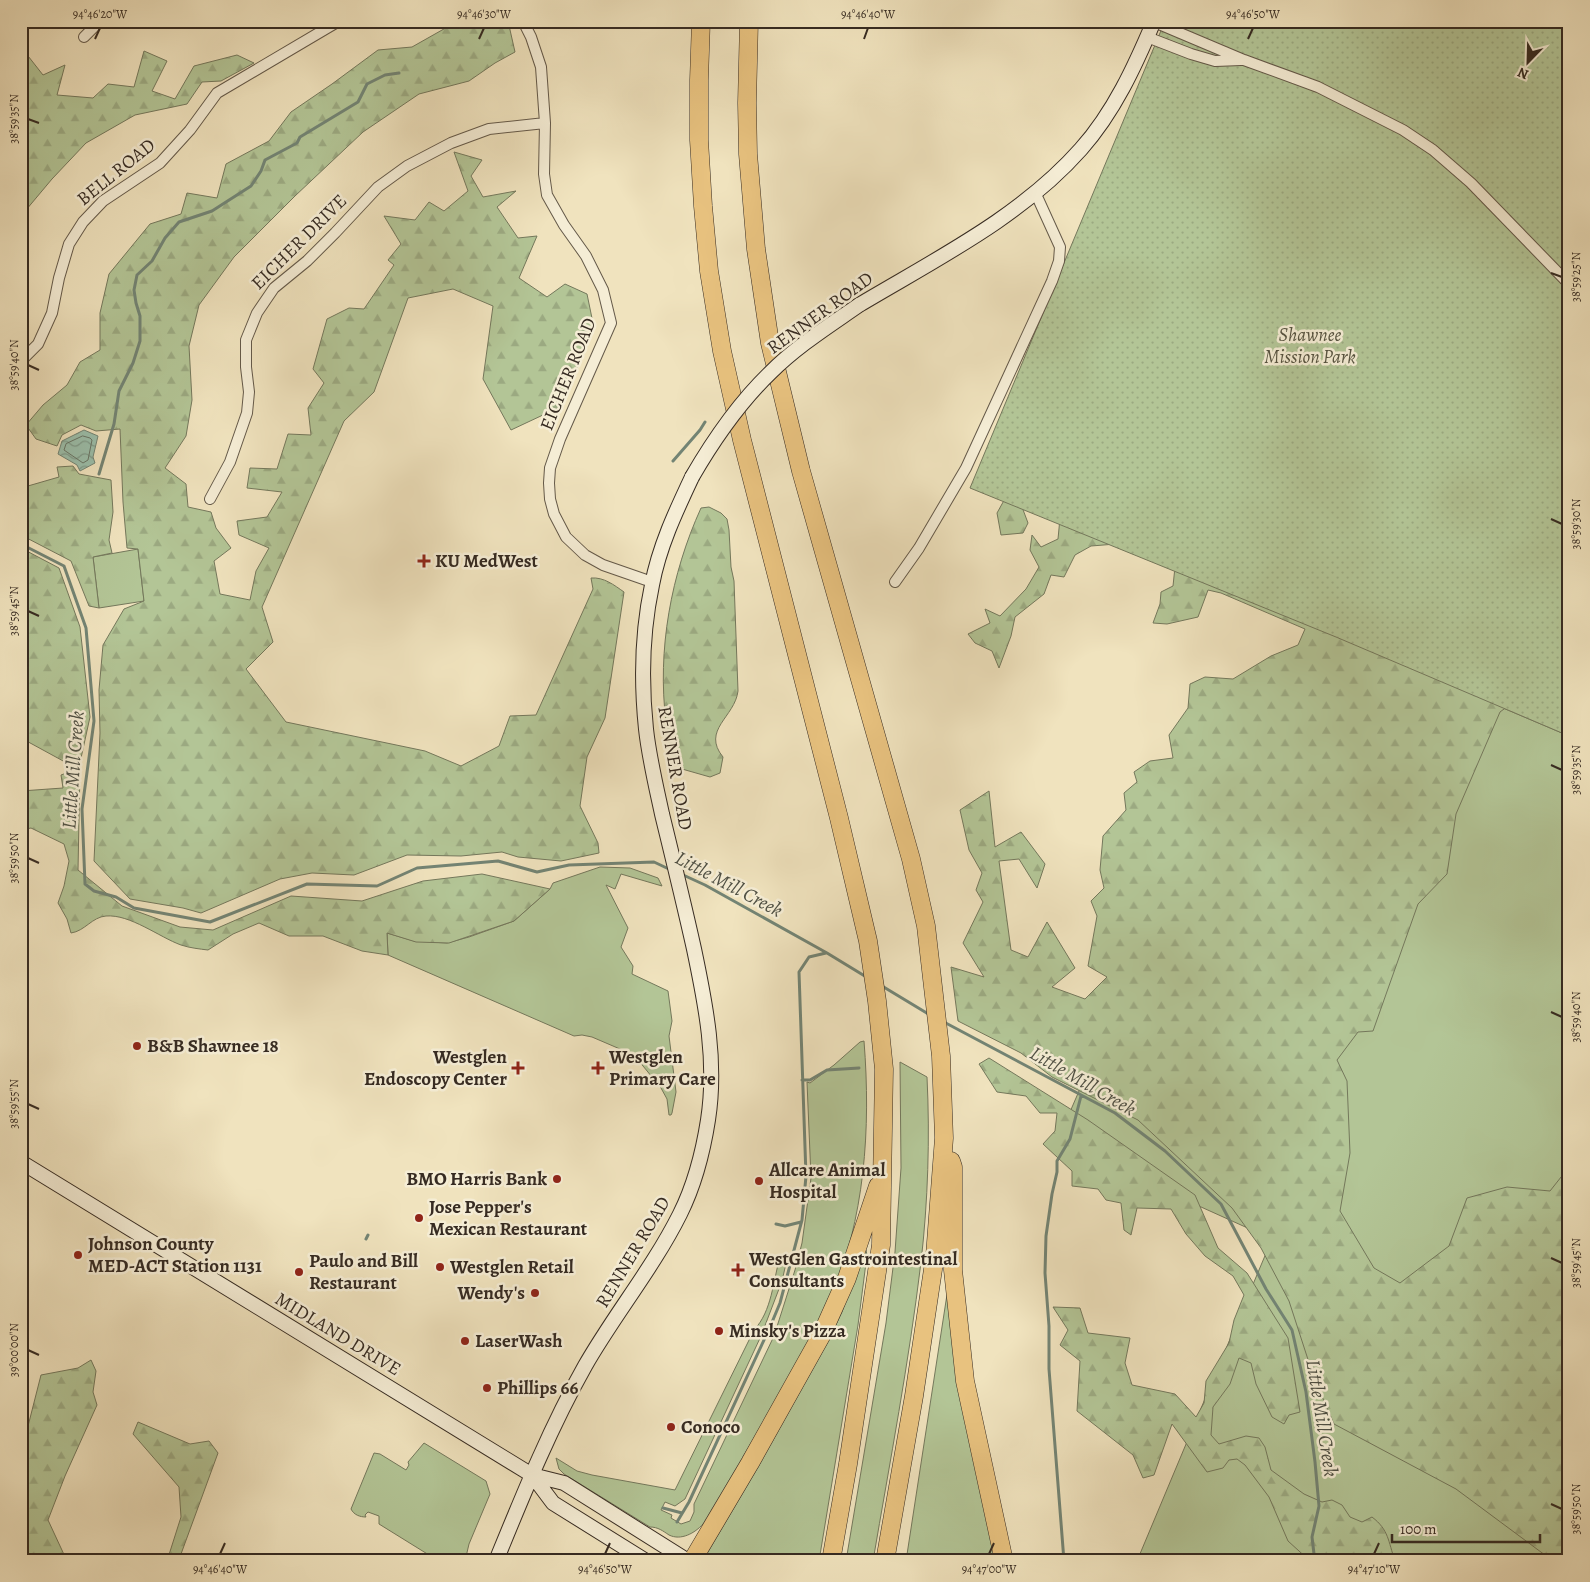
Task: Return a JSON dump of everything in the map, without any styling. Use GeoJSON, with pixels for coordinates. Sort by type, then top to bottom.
{"type":"FeatureCollection","features":[{"type":"Feature","properties":{"kind":"highway"},"geometry":{"type":"LineString","coordinates":[[701,21],[699,114],[703,206],[710,271],[722,351],[742,440],[837,808],[868,941],[878,1001],[884,1069],[881,1245],[848,1464],[831,1561]]}},
{"type":"Feature","properties":{"kind":"highway"},"geometry":{"type":"LineString","coordinates":[[750,21],[747,103],[748,154],[756,249],[770,343],[801,471],[911,859],[926,926],[938,1031],[944,1106],[944,1138],[935,1256],[886,1561]]}},
{"type":"Feature","properties":{"kind":"highway"},"geometry":{"type":"LineString","coordinates":[[944,1138],[953,1167],[953,1270],[961,1353],[965,1381],[1004,1561]]}},
{"type":"Feature","properties":{"kind":"highway"},"geometry":{"type":"LineString","coordinates":[[692,1561],[750,1463],[821,1336],[846,1278],[883,1171]]}},
{"type":"Feature","properties":{"kind":"main road","name":"RENNER ROAD"},"geometry":{"type":"LineString","coordinates":[[496,1561],[556,1420],[586,1365],[681,1213],[694,1176],[708,1120],[711,1090],[709,1028],[690,931],[660,804],[647,738],[643,693],[646,617],[652,582],[676,509],[708,449],[725,425],[771,372],[801,346],[859,305],[978,234],[1035,192],[1081,148],[1095,130],[1127,80],[1154,22]]}},
{"type":"Feature","properties":{"kind":"main road","name":"MIDLAND DRIVE"},"geometry":{"type":"LineString","coordinates":[[21,1162],[532,1475],[564,1484],[688,1561]]}},
{"type":"Feature","properties":{"kind":"main road","name":"MIDLAND DRIVE"},"geometry":{"type":"LineString","coordinates":[[532,1475],[552,1503],[646,1561]]}},
{"type":"Feature","properties":{"kind":"street"},"geometry":{"type":"LineString","coordinates":[[84,37],[100,21]]}},
{"type":"Feature","properties":{"kind":"street","name":"BELL ROAD"},"geometry":{"type":"LineString","coordinates":[[21,361],[38,344],[52,313],[59,278],[69,244],[82,222],[103,202],[160,164],[190,130],[217,92],[339,21]]}},
{"type":"Feature","properties":{"kind":"street","name":"EICHER ROAD"},"geometry":{"type":"LineString","coordinates":[[523,21],[531,37],[541,67],[545,123],[544,174],[547,195],[564,226],[586,256],[604,290],[611,323],[560,439],[550,468],[550,499],[554,514],[566,537],[585,555],[604,565],[652,582]]}},
{"type":"Feature","properties":{"kind":"street"},"geometry":{"type":"LineString","coordinates":[[1154,22],[1244,60],[1318,87],[1400,128],[1433,150],[1471,183],[1569,284]]}},
{"type":"Feature","properties":{"kind":"street"},"geometry":{"type":"LineString","coordinates":[[1147,37],[1215,61],[1244,60]]}},
{"type":"Feature","properties":{"kind":"street","name":"EICHER DRIVE"},"geometry":{"type":"LineString","coordinates":[[210,498],[230,462],[247,413],[249,392],[246,367],[246,340],[257,313],[274,288],[335,233],[378,187],[407,166],[452,143],[489,129],[545,123]]}},
{"type":"Feature","properties":{"kind":"street"},"geometry":{"type":"LineString","coordinates":[[895,582],[943,509],[980,441],[1042,304],[1059,261],[1060,247],[1035,192]]}},
{"type":"Feature","properties":{"kind":"green space"},"geometry":{"type":"Polygon","coordinates":[[[458,21],[508,21],[515,52],[469,81],[419,94],[363,132],[234,257],[199,305],[189,346],[192,400],[186,436],[165,468],[186,484],[188,507],[211,512],[216,528],[231,548],[214,561],[220,594],[250,600],[256,571],[269,548],[239,535],[237,521],[267,517],[282,492],[247,488],[250,468],[277,469],[288,434],[311,435],[308,408],[324,383],[313,369],[327,319],[349,308],[364,309],[394,265],[388,260],[401,244],[384,216],[415,220],[429,202],[444,211],[468,191],[454,152],[482,160],[471,176],[483,197],[516,191],[497,207],[518,238],[537,236],[519,278],[547,297],[565,284],[587,294],[594,328],[560,407],[511,430],[483,379],[493,306],[453,289],[408,298],[374,392],[344,421],[262,607],[273,642],[246,669],[286,722],[425,751],[461,766],[499,746],[510,716],[536,715],[593,589],[591,578],[609,582],[624,592],[605,718],[587,757],[580,806],[598,843],[599,853],[561,861],[518,857],[502,852],[461,856],[407,855],[354,875],[312,873],[280,879],[201,913],[130,899],[94,861],[100,733],[99,690],[103,645],[124,609],[144,601],[138,549],[127,548],[120,429],[96,431],[81,425],[62,435],[57,446],[36,439],[26,425],[43,405],[67,385],[80,362],[100,350],[100,313],[109,274],[150,224],[181,214],[187,193],[217,198],[226,164],[269,141],[291,112],[378,50],[412,47],[458,21]]]}},
{"type":"Feature","properties":{"kind":"green space","name":"Shawnee Mission Park"},"geometry":{"type":"Polygon","coordinates":[[[1165,21],[1569,21],[1569,736],[1336,637],[970,488],[1165,21]]]}},
{"type":"Feature","properties":{"kind":"green space"},"geometry":{"type":"Polygon","coordinates":[[[21,47],[43,75],[65,65],[57,95],[93,98],[108,84],[134,87],[144,51],[167,61],[152,91],[175,99],[194,66],[237,55],[254,63],[221,81],[202,82],[187,104],[135,115],[86,143],[26,210],[23,244],[21,247],[21,47]]]}},
{"type":"Feature","properties":{"kind":"green space"},"geometry":{"type":"Polygon","coordinates":[[[1092,250],[1102,273],[1100,291],[1122,311],[1126,320],[1139,330],[1148,351],[1172,353],[1198,363],[1202,344],[1222,341],[1223,383],[1236,381],[1238,396],[1235,427],[1253,445],[1234,467],[1239,486],[1252,505],[1246,530],[1261,570],[1292,592],[1328,587],[1348,595],[1352,564],[1384,539],[1412,528],[1407,547],[1428,564],[1468,607],[1477,643],[1470,659],[1373,647],[1492,682],[1497,702],[1505,696],[1529,703],[1530,695],[1552,700],[1547,688],[1569,688],[1569,733],[1508,706],[1500,712],[1456,814],[1447,874],[1418,904],[1373,1031],[1358,1032],[1337,1060],[1347,1081],[1350,1153],[1340,1211],[1374,1268],[1400,1283],[1449,1246],[1467,1198],[1507,1187],[1550,1191],[1569,1167],[1569,1561],[1553,1561],[1456,1489],[1334,1424],[1314,1378],[1289,1301],[1261,1248],[1232,1208],[1138,1120],[1052,1077],[1021,1053],[958,1021],[951,967],[984,977],[963,943],[983,902],[976,890],[982,873],[969,850],[960,810],[989,791],[995,847],[1021,832],[1045,864],[1037,888],[1019,859],[999,861],[1011,950],[1028,957],[1047,922],[1075,968],[1052,987],[1085,999],[1107,977],[1088,966],[1097,916],[1091,901],[1104,888],[1100,870],[1103,836],[1126,810],[1124,793],[1137,782],[1134,772],[1150,761],[1173,758],[1169,735],[1188,708],[1190,684],[1205,677],[1233,679],[1271,656],[1298,645],[1305,629],[1221,593],[1208,590],[1198,617],[1167,624],[1153,623],[1160,604],[1161,592],[1173,586],[1175,567],[1116,544],[1091,546],[1075,555],[1064,577],[1051,575],[1044,594],[1015,617],[1011,636],[999,668],[992,651],[975,643],[968,634],[990,623],[985,609],[1000,616],[1026,589],[1039,567],[1030,550],[1032,535],[1041,547],[1058,539],[1060,518],[1019,499],[1028,523],[1023,533],[1001,535],[997,513],[1007,495],[977,484],[1003,422],[1016,422],[1017,412],[1030,406],[1041,415],[1055,409],[1049,392],[1066,379],[1094,382],[1108,374],[1091,366],[1088,343],[1074,344],[1050,322],[1078,258],[1092,250]]]}},
{"type":"Feature","properties":{"kind":"green space"},"geometry":{"type":"Polygon","coordinates":[[[73,466],[79,474],[111,480],[113,512],[109,540],[112,553],[93,557],[99,608],[89,606],[71,561],[21,535],[21,488],[59,477],[57,467],[73,466]]]}},
{"type":"Feature","properties":{"kind":"green space"},"geometry":{"type":"Polygon","coordinates":[[[709,507],[721,513],[727,519],[729,530],[731,567],[734,581],[738,691],[736,700],[717,731],[717,747],[723,757],[720,773],[710,777],[682,769],[671,752],[668,743],[663,667],[665,640],[674,586],[701,508],[709,507]]]}},
{"type":"Feature","properties":{"kind":"green space"},"geometry":{"type":"Polygon","coordinates":[[[21,548],[59,568],[80,627],[90,717],[81,758],[65,762],[21,738],[21,548]]]}},
{"type":"Feature","properties":{"kind":"green space"},"geometry":{"type":"Polygon","coordinates":[[[138,549],[144,601],[99,608],[93,557],[138,549]]]}},
{"type":"Feature","properties":{"kind":"green space"},"geometry":{"type":"Polygon","coordinates":[[[1336,637],[1569,736],[1569,1561],[1137,1561],[1272,1239],[1057,1142],[1117,1003],[1336,637]]]}},
{"type":"Feature","properties":{"kind":"green space"},"geometry":{"type":"Polygon","coordinates":[[[80,768],[78,870],[122,906],[180,927],[213,930],[291,896],[362,901],[423,881],[482,874],[550,889],[514,921],[449,943],[416,942],[387,933],[388,955],[362,951],[323,936],[289,936],[259,923],[233,934],[208,950],[181,945],[134,922],[115,916],[101,917],[80,930],[71,933],[67,919],[58,903],[69,861],[64,844],[31,828],[21,830],[21,791],[63,788],[61,775],[80,768]]]}},
{"type":"Feature","properties":{"kind":"green space"},"geometry":{"type":"Polygon","coordinates":[[[600,867],[630,868],[658,878],[662,886],[621,874],[615,889],[606,885],[628,928],[621,947],[633,966],[632,974],[668,991],[672,1021],[669,1036],[676,1092],[671,1115],[669,1115],[667,1099],[661,1088],[634,1055],[592,1037],[574,1036],[388,955],[387,933],[414,941],[447,943],[469,937],[514,921],[550,889],[553,883],[600,867]]]}},
{"type":"Feature","properties":{"kind":"green space"},"geometry":{"type":"Polygon","coordinates":[[[864,1041],[867,1107],[863,1173],[851,1238],[842,1270],[819,1323],[703,1524],[688,1535],[674,1537],[658,1528],[650,1527],[564,1474],[559,1469],[556,1458],[577,1471],[675,1490],[754,1330],[765,1314],[780,1257],[787,1259],[782,1281],[761,1336],[685,1499],[675,1506],[665,1502],[661,1510],[672,1515],[671,1518],[681,1524],[690,1521],[694,1512],[694,1504],[774,1336],[795,1270],[802,1243],[811,1178],[807,1082],[810,1083],[860,1042],[864,1041]]]}},
{"type":"Feature","properties":{"kind":"green space"},"geometry":{"type":"Polygon","coordinates":[[[989,1058],[1088,1120],[1195,1195],[1218,1248],[1247,1273],[1288,1338],[1300,1412],[1289,1415],[1284,1424],[1272,1417],[1256,1384],[1251,1363],[1239,1358],[1230,1384],[1213,1407],[1211,1435],[1219,1444],[1246,1436],[1259,1438],[1265,1447],[1271,1470],[1304,1494],[1322,1502],[1332,1500],[1342,1505],[1350,1517],[1362,1522],[1372,1517],[1378,1522],[1385,1531],[1395,1561],[1310,1561],[1288,1541],[1269,1497],[1245,1465],[1237,1459],[1229,1460],[1223,1468],[1207,1472],[1172,1424],[1154,1475],[1143,1478],[1133,1455],[1077,1411],[1080,1361],[1060,1345],[1068,1330],[1053,1307],[1080,1308],[1088,1333],[1130,1338],[1125,1363],[1132,1385],[1175,1394],[1196,1417],[1204,1403],[1206,1381],[1229,1343],[1234,1320],[1244,1295],[1233,1276],[1205,1256],[1186,1234],[1171,1209],[1137,1208],[1131,1235],[1124,1230],[1121,1203],[1106,1200],[1098,1189],[1072,1186],[1072,1171],[1043,1144],[1055,1131],[1057,1113],[1040,1113],[1026,1096],[997,1092],[979,1064],[989,1058]]]}},
{"type":"Feature","properties":{"kind":"green space"},"geometry":{"type":"Polygon","coordinates":[[[900,1062],[927,1077],[928,1170],[921,1262],[905,1374],[873,1561],[846,1561],[886,1323],[895,1252],[901,1168],[900,1062]]]}},
{"type":"Feature","properties":{"kind":"green space"},"geometry":{"type":"Polygon","coordinates":[[[863,1250],[866,1250],[867,1255],[858,1325],[819,1561],[709,1561],[705,1557],[757,1469],[826,1345],[842,1312],[863,1250]]]}},
{"type":"Feature","properties":{"kind":"green space"},"geometry":{"type":"Polygon","coordinates":[[[948,1288],[997,1561],[906,1561],[948,1288]]]}},
{"type":"Feature","properties":{"kind":"green space"},"geometry":{"type":"Polygon","coordinates":[[[91,1360],[96,1371],[93,1392],[97,1405],[65,1476],[48,1520],[67,1561],[21,1561],[21,1459],[41,1375],[78,1368],[91,1360]]]}},
{"type":"Feature","properties":{"kind":"green space"},"geometry":{"type":"Polygon","coordinates":[[[138,1422],[190,1444],[209,1441],[218,1453],[181,1554],[186,1561],[167,1561],[181,1517],[179,1487],[133,1434],[138,1422]]]}},
{"type":"Feature","properties":{"kind":"green space"},"geometry":{"type":"Polygon","coordinates":[[[424,1443],[486,1481],[490,1494],[469,1544],[465,1561],[451,1561],[438,1555],[434,1557],[429,1555],[379,1524],[379,1516],[368,1512],[365,1515],[366,1517],[362,1517],[355,1514],[351,1509],[374,1453],[380,1454],[406,1470],[409,1465],[408,1462],[424,1443]]]}},
{"type":"Feature","properties":{"kind":"water"},"geometry":{"type":"Polygon","coordinates":[[[84,430],[98,436],[93,457],[95,463],[80,471],[77,465],[58,454],[62,441],[84,430]]]}},
{"type":"Feature","properties":{"kind":"waterway"},"geometry":{"type":"LineString","coordinates":[[99,474],[114,424],[119,391],[133,363],[140,341],[140,316],[134,290],[137,275],[152,261],[165,238],[179,222],[212,211],[251,186],[261,171],[265,160],[297,143],[300,137],[358,102],[367,84],[385,75],[399,73]]}},
{"type":"Feature","properties":{"kind":"waterway"},"geometry":{"type":"LineString","coordinates":[[673,461],[705,422]]}},
{"type":"Feature","properties":{"kind":"waterway","name":"Little Mill Creek"},"geometry":{"type":"LineString","coordinates":[[21,544],[64,566],[86,628],[94,721],[82,809],[85,884],[94,891],[116,897],[134,908],[210,922],[307,884],[377,886],[417,868],[498,861],[537,872],[569,865],[654,862],[671,870]]}},
{"type":"Feature","properties":{"kind":"waterway","name":"Little Mill Creek"},"geometry":{"type":"LineString","coordinates":[[681,874],[705,885],[868,978]]}},
{"type":"Feature","properties":{"kind":"waterway"},"geometry":{"type":"LineString","coordinates":[[677,1522],[689,1502],[780,1303],[802,1220],[806,1176],[799,972],[809,957],[826,953]]}},
{"type":"Feature","properties":{"kind":"waterway","name":"Little Mill Creek"},"geometry":{"type":"LineString","coordinates":[[882,986],[930,1015]]}},
{"type":"Feature","properties":{"kind":"waterway","name":"Little Mill Creek"},"geometry":{"type":"LineString","coordinates":[[942,1021],[1115,1113],[1165,1151],[1221,1204],[1266,1289],[1292,1330],[1306,1392],[1315,1462],[1319,1506],[1312,1537],[1314,1554],[1329,1561]]}},
{"type":"Feature","properties":{"kind":"waterway"},"geometry":{"type":"LineString","coordinates":[[802,1080],[810,1080],[827,1070],[859,1068]]}},
{"type":"Feature","properties":{"kind":"waterway"},"geometry":{"type":"LineString","coordinates":[[1064,1561],[1049,1369],[1049,1326],[1045,1273],[1046,1236],[1057,1172],[1057,1161],[1070,1139],[1081,1096]]}},
{"type":"Feature","properties":{"kind":"waterway"},"geometry":{"type":"LineString","coordinates":[[776,1224],[785,1226],[801,1222]]}},
{"type":"Feature","properties":{"kind":"waterway"},"geometry":{"type":"LineString","coordinates":[[366,1239],[368,1235]]}},
{"type":"Feature","properties":{"kind":"waterway"},"geometry":{"type":"LineString","coordinates":[[663,1508],[682,1513]]}},
{"type":"Feature","properties":{"kind":"place","name":"KU MedWest"},"geometry":{"type":"Point","coordinates":[424,561]}},
{"type":"Feature","properties":{"kind":"place","name":"B&B Shawnee 18"},"geometry":{"type":"Point","coordinates":[137,1046]}},
{"type":"Feature","properties":{"kind":"place","name":"Westglen Endoscopy Center"},"geometry":{"type":"Point","coordinates":[518,1068]}},
{"type":"Feature","properties":{"kind":"place","name":"Westglen Primary Care"},"geometry":{"type":"Point","coordinates":[598,1068]}},
{"type":"Feature","properties":{"kind":"place","name":"BMO Harris Bank"},"geometry":{"type":"Point","coordinates":[557,1179]}},
{"type":"Feature","properties":{"kind":"place","name":"Allcare Animal Hospital"},"geometry":{"type":"Point","coordinates":[759,1181]}},
{"type":"Feature","properties":{"kind":"place","name":"Jose Pepper's Mexican Restaurant"},"geometry":{"type":"Point","coordinates":[419,1218]}},
{"type":"Feature","properties":{"kind":"place","name":"Johnson County MED-ACT Station 1131"},"geometry":{"type":"Point","coordinates":[78,1255]}},
{"type":"Feature","properties":{"kind":"place","name":"Westglen Retail"},"geometry":{"type":"Point","coordinates":[440,1267]}},
{"type":"Feature","properties":{"kind":"place","name":"WestGlen Gastrointestinal Consultants"},"geometry":{"type":"Point","coordinates":[738,1270]}},
{"type":"Feature","properties":{"kind":"place","name":"Paulo and Bill Restaurant"},"geometry":{"type":"Point","coordinates":[299,1272]}},
{"type":"Feature","properties":{"kind":"place","name":"Wendy's"},"geometry":{"type":"Point","coordinates":[535,1293]}},
{"type":"Feature","properties":{"kind":"place","name":"Minsky's Pizza"},"geometry":{"type":"Point","coordinates":[719,1331]}},
{"type":"Feature","properties":{"kind":"place","name":"LaserWash"},"geometry":{"type":"Point","coordinates":[465,1341]}},
{"type":"Feature","properties":{"kind":"place","name":"Phillips 66"},"geometry":{"type":"Point","coordinates":[487,1388]}},
{"type":"Feature","properties":{"kind":"place","name":"Conoco"},"geometry":{"type":"Point","coordinates":[671,1427]}}]}
